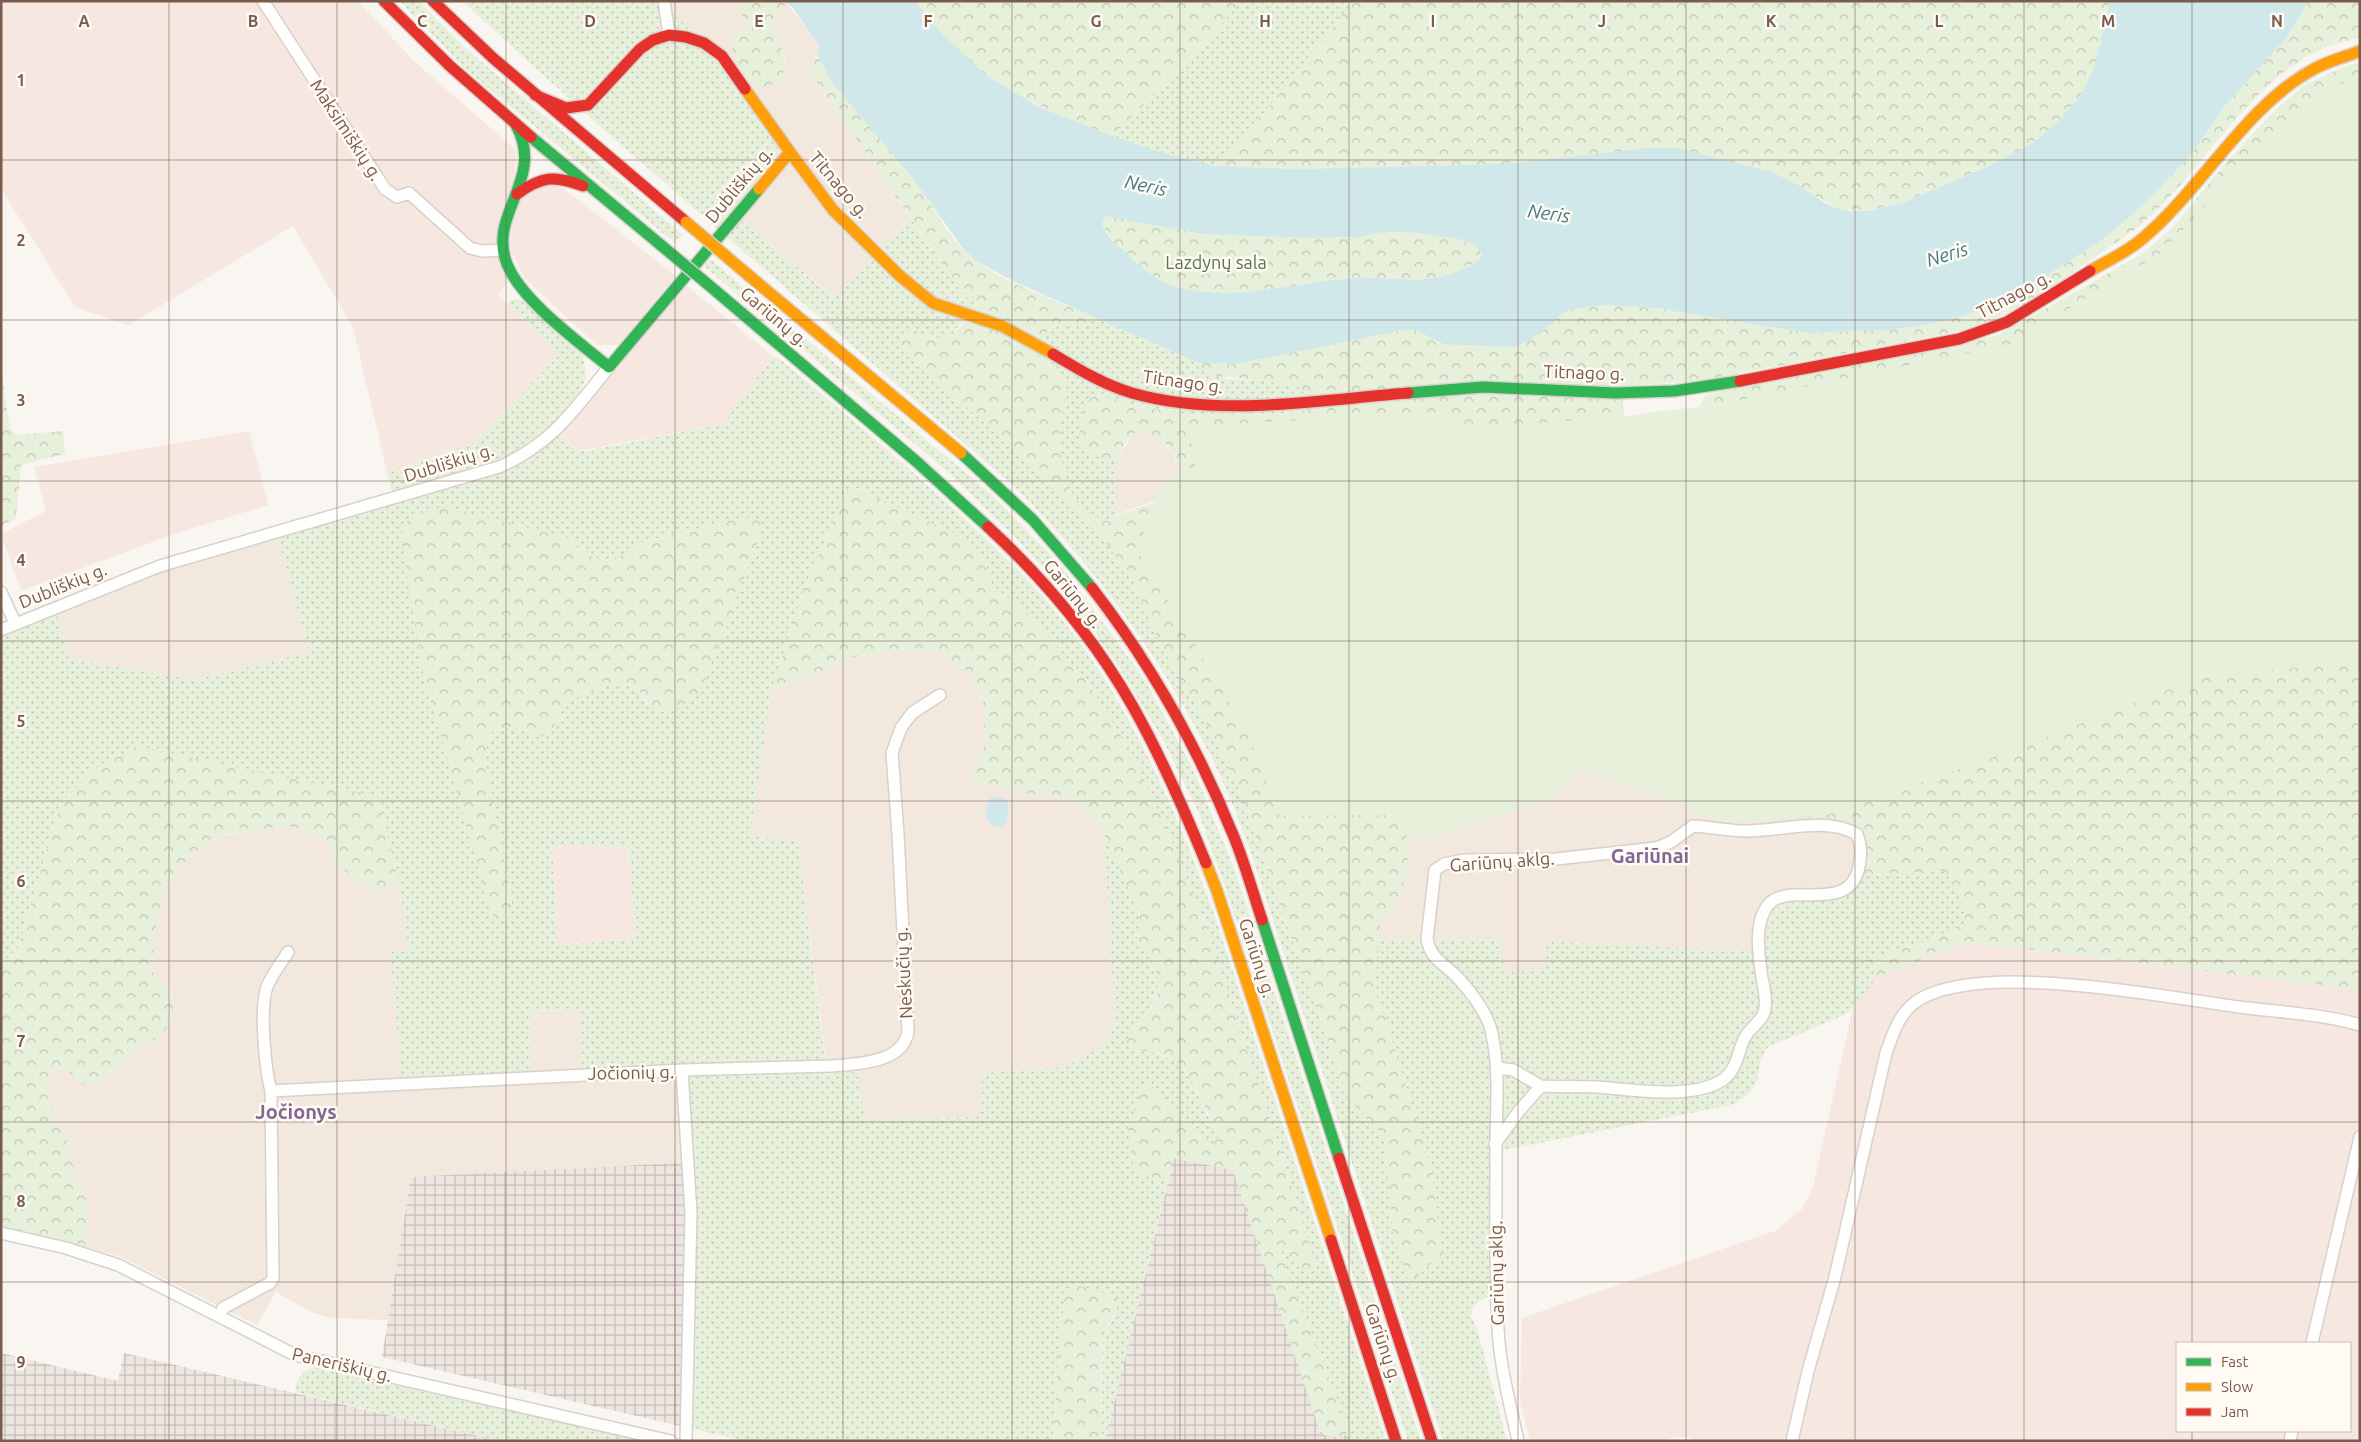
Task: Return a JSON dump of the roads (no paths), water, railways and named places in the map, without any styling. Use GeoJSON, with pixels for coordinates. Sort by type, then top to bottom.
{"type":"FeatureCollection","features":[{"type":"Feature","properties":{"kind":"main road","name":"Gariūnų g."},"geometry":{"type":"LineString","coordinates":[[384,1],[440,56],[514,122],[917,462],[1013,550],[1070,617],[1103,661],[1131,703],[1158,750],[1217,892],[1396,1441]]}},
{"type":"Feature","properties":{"kind":"main road","name":"Gariūnų g."},"geometry":{"type":"LineString","coordinates":[[433,1],[464,33],[535,95],[948,441],[1034,521],[1067,556],[1139,652],[1172,705],[1199,756],[1235,839],[1432,1441]]}},
{"type":"Feature","properties":{"kind":"main road"},"geometry":{"type":"LineString","coordinates":[[610,157],[591,132],[591,121],[597,102],[640,49],[653,40],[669,35]]}},
{"type":"Feature","properties":{"kind":"main road","name":"Titnago g."},"geometry":{"type":"LineString","coordinates":[[669,35],[686,37],[704,43],[722,56],[833,210],[900,276],[934,303],[1020,334],[1082,371],[1129,392],[1191,404],[1241,406],[1484,387],[1615,393],[1674,391],[1702,388],[1959,339],[2008,322],[2141,240],[2179,204],[2257,114],[2284,89],[2314,70],[2360,50]]}},
{"type":"Feature","properties":{"kind":"main road"},"geometry":{"type":"LineString","coordinates":[[535,95],[560,107],[573,110],[588,104],[610,84]]}},
{"type":"Feature","properties":{"kind":"main road"},"geometry":{"type":"LineString","coordinates":[[514,122],[525,143],[526,154],[517,194],[503,226],[503,250],[507,265],[524,290],[609,367]]}},
{"type":"Feature","properties":{"kind":"main road","name":"Dubliškių g."},"geometry":{"type":"LineString","coordinates":[[609,367],[790,152]]}},
{"type":"Feature","properties":{"kind":"main road"},"geometry":{"type":"LineString","coordinates":[[517,194],[538,179],[554,177],[565,179],[598,193]]}},
{"type":"Feature","properties":{"kind":"street","name":"Maksimiškių g."},"geometry":{"type":"LineString","coordinates":[[263,1],[385,189],[397,197],[409,193],[470,248],[482,252],[503,250]]}},
{"type":"Feature","properties":{"kind":"street"},"geometry":{"type":"LineString","coordinates":[[664,1],[669,35]]}},
{"type":"Feature","properties":{"kind":"street","name":"Dubliškių g."},"geometry":{"type":"LineString","coordinates":[[1,630],[160,566],[477,475],[506,464],[532,450],[554,433],[609,367]]}},
{"type":"Feature","properties":{"kind":"street"},"geometry":{"type":"LineString","coordinates":[[1,592],[15,624]]}},
{"type":"Feature","properties":{"kind":"street","name":"Neskučių g."},"geometry":{"type":"LineString","coordinates":[[682,1070],[786,1069],[855,1064],[895,1054],[907,1041],[897,817],[892,753],[901,728],[912,713],[940,695]]}},
{"type":"Feature","properties":{"kind":"street","name":"Gariūnų aklg."},"geometry":{"type":"LineString","coordinates":[[1518,1441],[1503,1368],[1498,1330],[1495,1144],[1497,1068],[1492,1032],[1483,1013],[1465,988],[1429,949],[1427,939],[1433,875],[1438,867],[1464,860],[1556,859],[1656,848],[1671,842],[1693,826],[1748,831],[1794,825],[1822,826],[1848,828],[1857,834],[1861,854],[1858,872],[1852,884],[1842,891],[1828,894],[1778,898],[1770,903],[1763,912],[1759,946],[1765,995],[1764,1014],[1745,1038],[1735,1065],[1724,1079],[1713,1085],[1685,1090],[1629,1091],[1597,1087],[1541,1086]]}},
{"type":"Feature","properties":{"kind":"street"},"geometry":{"type":"LineString","coordinates":[[220,1316],[223,1308],[270,1283],[273,1278],[272,1091],[267,1076],[264,1002],[266,989],[288,952]]}},
{"type":"Feature","properties":{"kind":"street"},"geometry":{"type":"LineString","coordinates":[[1792,1441],[1808,1371],[1834,1277],[1886,1053],[1893,1033],[1904,1013],[1916,1001],[1937,992],[1960,986],[2030,982],[2137,993],[2360,1025]]}},
{"type":"Feature","properties":{"kind":"street"},"geometry":{"type":"LineString","coordinates":[[1495,1144],[1518,1111],[1541,1086],[1513,1070],[1497,1068]]}},
{"type":"Feature","properties":{"kind":"street","name":"Jočionių g."},"geometry":{"type":"LineString","coordinates":[[272,1091],[682,1070],[691,1212],[686,1441]]}},
{"type":"Feature","properties":{"kind":"street"},"geometry":{"type":"LineString","coordinates":[[2312,1342],[2360,1137]]}},
{"type":"Feature","properties":{"kind":"street","name":"Paneriškių g."},"geometry":{"type":"LineString","coordinates":[[1,1233],[66,1248],[118,1265],[294,1355],[672,1441]]}},
{"type":"Feature","properties":{"kind":"water","name":"Neris"},"geometry":{"type":"Polygon","coordinates":[[[784,1],[915,1],[944,36],[986,75],[1037,106],[1112,136],[1170,155],[1216,166],[1298,169],[1505,164],[1649,148],[1677,148],[1772,172],[1800,186],[1825,203],[1839,209],[1869,211],[1905,202],[1993,164],[2033,143],[2057,122],[2080,97],[2094,69],[2110,1],[2308,1],[2288,36],[2223,108],[2191,155],[2145,203],[2106,237],[2028,288],[1998,305],[1945,321],[1892,330],[1808,333],[1656,308],[1607,305],[1579,308],[1563,313],[1531,340],[1514,347],[1444,344],[1414,330],[1404,330],[1237,364],[1199,363],[1015,282],[976,261],[964,250],[912,177],[833,84],[818,56],[820,47],[792,7],[784,1]],[[1105,216],[1103,220],[1105,232],[1110,238],[1151,275],[1177,287],[1199,291],[1245,292],[1357,278],[1415,280],[1433,278],[1468,267],[1480,259],[1482,254],[1474,244],[1454,238],[1409,232],[1385,232],[1359,237],[1307,238],[1201,234],[1105,216]]]}},
{"type":"Feature","properties":{"kind":"water"},"geometry":{"type":"Polygon","coordinates":[[[1000,797],[1006,800],[1009,808],[1006,823],[1000,827],[991,825],[985,814],[990,798],[1000,797]]]}},
{"type":"Feature","properties":{"kind":"district","name":"Gariūnai"},"geometry":{"type":"Point","coordinates":[1650,856]}},
{"type":"Feature","properties":{"kind":"district","name":"Jočionys"},"geometry":{"type":"Point","coordinates":[296,1112]}},
{"type":"Feature","properties":{"kind":"park label","name":"Lazdynų sala"},"geometry":{"type":"Point","coordinates":[1216,263]}}]}
